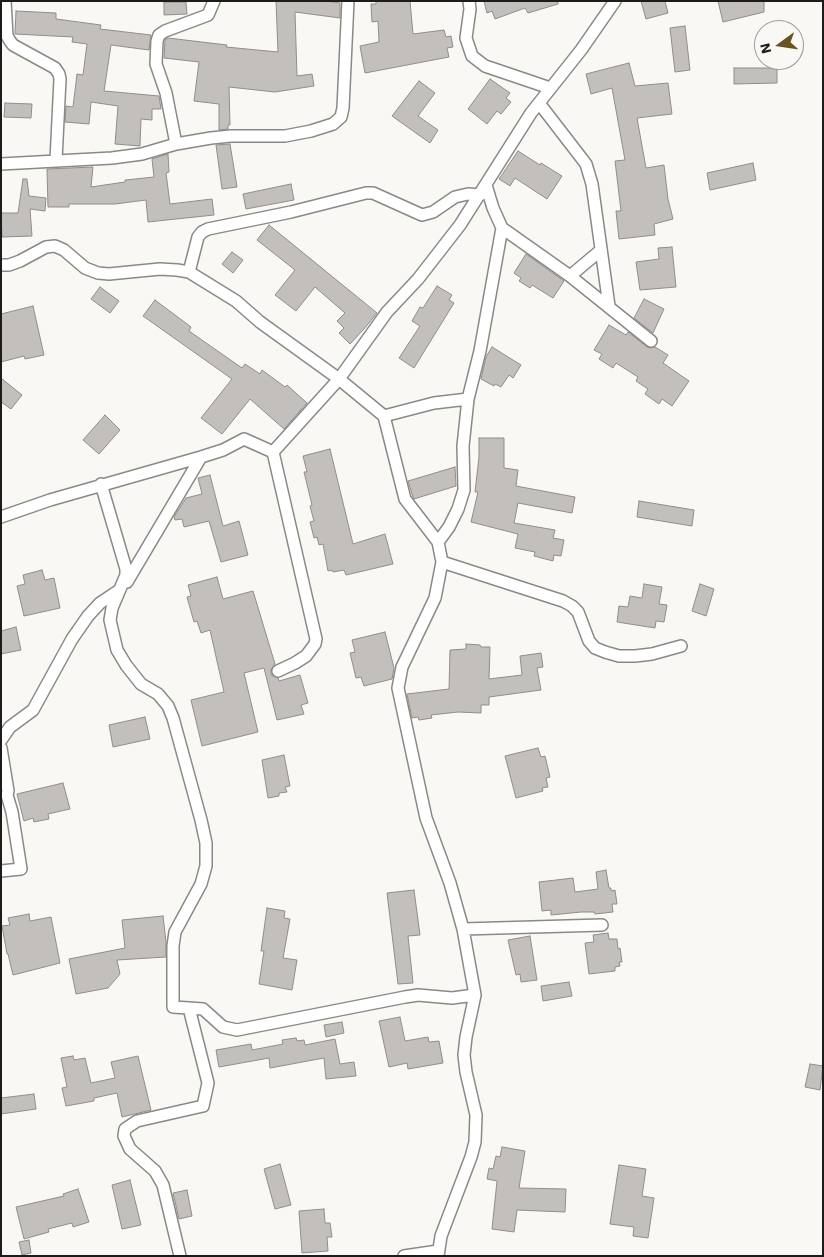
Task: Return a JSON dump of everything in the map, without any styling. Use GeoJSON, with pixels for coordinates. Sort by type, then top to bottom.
{"type":"FeatureCollection","features":[{"type":"Feature","properties":{"kind":"street"},"geometry":{"type":"LineString","coordinates":[[5,1],[7,36],[10,41],[55,68],[59,74],[56,160]]}},
{"type":"Feature","properties":{"kind":"street"},"geometry":{"type":"LineString","coordinates":[[176,144],[166,93],[156,64],[157,41],[159,35],[165,31],[208,15],[214,1]]}},
{"type":"Feature","properties":{"kind":"street"},"geometry":{"type":"LineString","coordinates":[[1,164],[112,158],[142,154],[176,144],[231,136],[285,136],[311,132],[333,124],[340,117],[343,108],[348,1]]}},
{"type":"Feature","properties":{"kind":"street"},"geometry":{"type":"LineString","coordinates":[[469,1],[470,9],[466,38],[472,56],[485,66],[550,88]]}},
{"type":"Feature","properties":{"kind":"street"},"geometry":{"type":"LineString","coordinates":[[273,452],[339,379],[387,312],[418,279],[460,225],[550,88],[581,50],[615,1]]}},
{"type":"Feature","properties":{"kind":"street"},"geometry":{"type":"LineString","coordinates":[[539,104],[586,164],[592,184],[608,306]]}},
{"type":"Feature","properties":{"kind":"street"},"geometry":{"type":"LineString","coordinates":[[483,190],[502,228],[570,276],[651,341]]}},
{"type":"Feature","properties":{"kind":"street"},"geometry":{"type":"LineString","coordinates":[[189,272],[198,236],[208,229],[291,212],[366,193],[373,193],[422,215],[433,212],[455,197],[483,190]]}},
{"type":"Feature","properties":{"kind":"street"},"geometry":{"type":"LineString","coordinates":[[438,542],[449,527],[458,509],[464,490],[463,446],[468,399],[480,351],[502,228]]}},
{"type":"Feature","properties":{"kind":"street"},"geometry":{"type":"LineString","coordinates":[[1,265],[9,265],[46,247],[55,246],[64,250],[85,268],[98,273],[109,274],[160,269],[189,272],[236,301],[260,322],[339,379],[384,416],[406,499],[438,542],[442,562],[435,598],[402,667],[398,688],[426,818],[450,883],[463,929],[475,995],[464,1055],[476,1115],[475,1142],[441,1236],[438,1253],[404,1256]]}},
{"type":"Feature","properties":{"kind":"street"},"geometry":{"type":"LineString","coordinates":[[570,276],[601,250]]}},
{"type":"Feature","properties":{"kind":"street"},"geometry":{"type":"LineString","coordinates":[[384,416],[434,403],[468,399]]}},
{"type":"Feature","properties":{"kind":"street"},"geometry":{"type":"LineString","coordinates":[[1,517],[102,484],[223,450],[244,439],[273,452]]}},
{"type":"Feature","properties":{"kind":"street"},"geometry":{"type":"LineString","coordinates":[[273,452],[316,639],[306,656],[278,671]]}},
{"type":"Feature","properties":{"kind":"street"},"geometry":{"type":"LineString","coordinates":[[112,608],[201,457]]}},
{"type":"Feature","properties":{"kind":"street"},"geometry":{"type":"LineString","coordinates":[[102,484],[126,568],[126,575],[118,591],[110,620],[117,650],[141,684],[158,694],[168,706],[199,810],[206,843],[206,866],[201,884],[175,932],[172,946],[173,1008],[203,1009],[223,1027],[237,1030],[405,997],[452,998],[475,995]]}},
{"type":"Feature","properties":{"kind":"street"},"geometry":{"type":"LineString","coordinates":[[442,562],[563,601],[578,612],[589,641],[595,648],[605,652],[619,656],[635,656],[652,654],[681,646]]}},
{"type":"Feature","properties":{"kind":"street"},"geometry":{"type":"LineString","coordinates":[[1,740],[10,727],[33,710],[72,639],[88,616],[100,602],[118,591]]}},
{"type":"Feature","properties":{"kind":"street"},"geometry":{"type":"LineString","coordinates":[[1,748],[7,795],[12,812],[21,869],[1,871]]}},
{"type":"Feature","properties":{"kind":"street"},"geometry":{"type":"LineString","coordinates":[[463,929],[602,925]]}},
{"type":"Feature","properties":{"kind":"street"},"geometry":{"type":"LineString","coordinates":[[180,1256],[164,1185],[155,1171],[130,1149],[124,1136],[125,1129],[137,1121],[203,1106],[208,1083],[189,1008]]}},
{"type":"Feature","properties":{"kind":"building"},"geometry":{"type":"Polygon","coordinates":[[[276,1],[327,1],[340,3],[340,18],[295,12],[297,76],[312,74],[314,86],[275,92],[229,87],[230,125],[228,125],[228,129],[219,130],[219,104],[194,101],[199,62],[164,58],[165,40],[168,38],[227,45],[226,47],[278,52],[276,1]]]}},
{"type":"Feature","properties":{"kind":"building"},"geometry":{"type":"Polygon","coordinates":[[[376,1],[410,1],[413,34],[444,30],[446,37],[451,36],[453,47],[447,48],[449,57],[365,73],[360,46],[379,42],[378,21],[372,22],[371,4],[376,4],[376,1]]]}},
{"type":"Feature","properties":{"kind":"building"},"geometry":{"type":"Polygon","coordinates":[[[484,1],[558,1],[558,4],[528,13],[525,8],[495,19],[492,11],[487,13],[484,1]]]}},
{"type":"Feature","properties":{"kind":"building"},"geometry":{"type":"Polygon","coordinates":[[[641,1],[665,1],[668,13],[646,19],[641,1]]]}},
{"type":"Feature","properties":{"kind":"building"},"geometry":{"type":"Polygon","coordinates":[[[718,1],[764,1],[764,12],[723,22],[718,1]]]}},
{"type":"Feature","properties":{"kind":"building"},"geometry":{"type":"Polygon","coordinates":[[[164,2],[186,2],[187,14],[164,15],[164,2]]]}},
{"type":"Feature","properties":{"kind":"building"},"geometry":{"type":"Polygon","coordinates":[[[16,11],[56,13],[56,19],[101,25],[100,29],[151,35],[149,50],[111,45],[104,91],[159,96],[161,109],[152,109],[152,120],[141,119],[140,146],[115,144],[118,106],[91,102],[89,124],[65,122],[66,106],[73,107],[77,74],[83,75],[87,44],[72,42],[73,37],[15,34],[16,11]]]}},
{"type":"Feature","properties":{"kind":"building"},"geometry":{"type":"Polygon","coordinates":[[[685,26],[690,70],[675,72],[670,28],[685,26]]]}},
{"type":"Feature","properties":{"kind":"building"},"geometry":{"type":"Polygon","coordinates":[[[629,63],[635,86],[668,83],[672,114],[637,118],[646,168],[664,165],[668,199],[673,219],[654,224],[655,235],[619,239],[616,211],[621,211],[615,161],[625,160],[612,88],[591,94],[586,74],[629,63]]]}},
{"type":"Feature","properties":{"kind":"building"},"geometry":{"type":"Polygon","coordinates":[[[734,68],[777,70],[777,83],[734,84],[734,68]]]}},
{"type":"Feature","properties":{"kind":"building"},"geometry":{"type":"Polygon","coordinates":[[[490,79],[510,93],[506,98],[511,102],[501,114],[497,111],[487,124],[468,109],[490,79]]]}},
{"type":"Feature","properties":{"kind":"building"},"geometry":{"type":"Polygon","coordinates":[[[419,81],[435,93],[418,116],[438,130],[430,143],[392,116],[419,81]]]}},
{"type":"Feature","properties":{"kind":"building"},"geometry":{"type":"Polygon","coordinates":[[[5,103],[32,104],[31,118],[4,117],[5,103]]]}},
{"type":"Feature","properties":{"kind":"building"},"geometry":{"type":"Polygon","coordinates":[[[230,144],[237,187],[222,189],[216,145],[230,144]]]}},
{"type":"Feature","properties":{"kind":"building"},"geometry":{"type":"Polygon","coordinates":[[[518,151],[562,176],[547,199],[515,178],[510,186],[499,179],[518,151]]]}},
{"type":"Feature","properties":{"kind":"building"},"geometry":{"type":"Polygon","coordinates":[[[168,154],[169,172],[166,173],[170,204],[212,199],[214,215],[148,222],[146,200],[115,204],[69,204],[69,207],[48,207],[47,169],[93,167],[91,187],[125,182],[125,180],[154,177],[152,159],[168,154]]]}},
{"type":"Feature","properties":{"kind":"building"},"geometry":{"type":"Polygon","coordinates":[[[753,163],[756,180],[710,190],[707,173],[753,163]]]}},
{"type":"Feature","properties":{"kind":"building"},"geometry":{"type":"Polygon","coordinates":[[[23,179],[27,179],[29,196],[46,198],[45,211],[30,209],[32,236],[2,237],[1,213],[18,213],[23,179]]]}},
{"type":"Feature","properties":{"kind":"building"},"geometry":{"type":"Polygon","coordinates":[[[291,184],[294,200],[246,209],[243,194],[291,184]]]}},
{"type":"Feature","properties":{"kind":"building"},"geometry":{"type":"Polygon","coordinates":[[[269,225],[377,313],[350,344],[339,333],[344,328],[337,321],[345,313],[315,287],[296,311],[275,295],[295,270],[257,240],[269,225]]]}},
{"type":"Feature","properties":{"kind":"building"},"geometry":{"type":"Polygon","coordinates":[[[672,247],[676,287],[640,290],[636,262],[659,259],[658,248],[672,247]]]}},
{"type":"Feature","properties":{"kind":"building"},"geometry":{"type":"Polygon","coordinates":[[[232,252],[243,260],[233,273],[222,264],[232,252]]]}},
{"type":"Feature","properties":{"kind":"building"},"geometry":{"type":"Polygon","coordinates":[[[526,254],[564,281],[553,298],[532,285],[530,288],[519,281],[521,278],[514,273],[526,254]]]}},
{"type":"Feature","properties":{"kind":"building"},"geometry":{"type":"Polygon","coordinates":[[[437,286],[452,295],[449,300],[454,303],[414,368],[399,358],[420,326],[412,321],[420,307],[423,308],[437,286]]]}},
{"type":"Feature","properties":{"kind":"building"},"geometry":{"type":"Polygon","coordinates":[[[100,287],[119,301],[110,313],[91,299],[100,287]]]}},
{"type":"Feature","properties":{"kind":"building"},"geometry":{"type":"Polygon","coordinates":[[[644,299],[664,309],[653,333],[634,318],[644,299]]]}},
{"type":"Feature","properties":{"kind":"building"},"geometry":{"type":"Polygon","coordinates":[[[155,300],[191,327],[189,331],[242,368],[245,364],[260,374],[262,370],[285,387],[287,385],[307,403],[284,429],[250,399],[222,434],[201,418],[232,379],[143,316],[155,300]]]}},
{"type":"Feature","properties":{"kind":"building"},"geometry":{"type":"Polygon","coordinates":[[[33,306],[44,355],[25,359],[24,356],[1,362],[1,314],[33,306]]]}},
{"type":"Feature","properties":{"kind":"building"},"geometry":{"type":"Polygon","coordinates":[[[609,325],[626,335],[628,332],[647,347],[655,347],[668,355],[663,363],[689,381],[672,406],[662,399],[659,404],[645,394],[648,389],[636,381],[638,377],[616,363],[613,368],[599,359],[602,354],[594,350],[609,325]]]}},
{"type":"Feature","properties":{"kind":"building"},"geometry":{"type":"Polygon","coordinates":[[[492,347],[521,365],[513,378],[509,375],[501,387],[495,384],[494,386],[481,379],[486,357],[492,347]]]}},
{"type":"Feature","properties":{"kind":"building"},"geometry":{"type":"Polygon","coordinates":[[[1,378],[22,395],[11,409],[1,402],[1,378]]]}},
{"type":"Feature","properties":{"kind":"building"},"geometry":{"type":"Polygon","coordinates":[[[105,415],[120,430],[99,454],[83,440],[105,415]]]}},
{"type":"Feature","properties":{"kind":"building"},"geometry":{"type":"Polygon","coordinates":[[[479,438],[504,438],[504,468],[518,470],[516,486],[575,497],[572,513],[518,503],[514,523],[555,530],[553,538],[564,540],[561,556],[554,555],[553,561],[534,556],[535,552],[515,548],[518,534],[471,522],[478,492],[475,492],[479,438]]]}},
{"type":"Feature","properties":{"kind":"building"},"geometry":{"type":"Polygon","coordinates":[[[330,449],[353,544],[385,534],[393,564],[346,575],[344,570],[328,571],[323,544],[319,545],[317,537],[314,538],[310,522],[314,521],[304,472],[307,472],[303,456],[330,449]]]}},
{"type":"Feature","properties":{"kind":"building"},"geometry":{"type":"Polygon","coordinates":[[[455,467],[456,486],[414,499],[408,481],[455,467]]]}},
{"type":"Feature","properties":{"kind":"building"},"geometry":{"type":"Polygon","coordinates":[[[210,475],[223,526],[239,521],[248,555],[221,562],[209,521],[184,527],[182,519],[175,520],[174,517],[186,498],[202,494],[198,478],[210,475]]]}},
{"type":"Feature","properties":{"kind":"building"},"geometry":{"type":"Polygon","coordinates":[[[639,501],[694,510],[692,526],[637,517],[639,501]]]}},
{"type":"Feature","properties":{"kind":"building"},"geometry":{"type":"Polygon","coordinates":[[[42,570],[45,580],[54,578],[60,608],[24,616],[17,586],[25,584],[23,575],[42,570]]]}},
{"type":"Feature","properties":{"kind":"building"},"geometry":{"type":"Polygon","coordinates":[[[217,577],[223,599],[253,591],[275,664],[271,670],[271,675],[278,678],[279,681],[300,675],[308,703],[301,705],[304,714],[277,720],[264,668],[244,673],[258,732],[202,746],[191,700],[224,692],[210,630],[201,633],[197,621],[194,622],[187,597],[191,596],[188,585],[217,577]]]}},
{"type":"Feature","properties":{"kind":"building"},"geometry":{"type":"Polygon","coordinates":[[[644,584],[662,587],[659,604],[667,605],[664,622],[656,621],[655,628],[617,622],[619,606],[628,607],[630,596],[642,598],[644,584]]]}},
{"type":"Feature","properties":{"kind":"building"},"geometry":{"type":"Polygon","coordinates":[[[700,584],[714,589],[706,616],[692,611],[700,584]]]}},
{"type":"Feature","properties":{"kind":"building"},"geometry":{"type":"Polygon","coordinates":[[[16,627],[21,650],[1,654],[1,631],[16,627]]]}},
{"type":"Feature","properties":{"kind":"building"},"geometry":{"type":"Polygon","coordinates":[[[385,632],[394,668],[392,679],[364,686],[361,677],[356,678],[350,653],[355,652],[352,640],[385,632]]]}},
{"type":"Feature","properties":{"kind":"building"},"geometry":{"type":"Polygon","coordinates":[[[466,644],[490,647],[489,679],[522,675],[520,656],[541,653],[543,667],[537,668],[541,690],[489,697],[489,705],[481,705],[481,713],[458,712],[431,715],[432,718],[419,720],[418,717],[412,718],[407,694],[449,689],[450,650],[466,649],[466,644]]]}},
{"type":"Feature","properties":{"kind":"building"},"geometry":{"type":"Polygon","coordinates":[[[145,717],[150,739],[113,747],[109,725],[145,717]]]}},
{"type":"Feature","properties":{"kind":"building"},"geometry":{"type":"Polygon","coordinates":[[[538,748],[541,757],[545,756],[550,777],[546,778],[548,787],[542,788],[543,791],[516,798],[505,756],[538,748]]]}},
{"type":"Feature","properties":{"kind":"building"},"geometry":{"type":"Polygon","coordinates":[[[284,755],[290,786],[285,787],[287,792],[268,798],[262,760],[284,755]]]}},
{"type":"Feature","properties":{"kind":"building"},"geometry":{"type":"Polygon","coordinates":[[[63,783],[70,809],[48,814],[49,819],[34,822],[33,818],[24,821],[17,794],[63,783]]]}},
{"type":"Feature","properties":{"kind":"building"},"geometry":{"type":"Polygon","coordinates":[[[606,870],[609,888],[611,888],[611,891],[615,890],[617,904],[612,904],[613,912],[595,914],[594,912],[581,912],[551,915],[551,910],[542,911],[539,882],[573,878],[575,892],[598,889],[596,872],[606,870]]]}},
{"type":"Feature","properties":{"kind":"building"},"geometry":{"type":"Polygon","coordinates":[[[414,890],[420,935],[408,936],[413,983],[398,984],[387,893],[414,890]]]}},
{"type":"Feature","properties":{"kind":"building"},"geometry":{"type":"Polygon","coordinates":[[[267,908],[285,911],[284,918],[290,919],[283,958],[297,960],[292,990],[259,984],[264,951],[261,951],[267,908]]]}},
{"type":"Feature","properties":{"kind":"building"},"geometry":{"type":"Polygon","coordinates":[[[29,914],[30,921],[51,917],[60,963],[13,975],[2,926],[10,925],[8,918],[29,914]]]}},
{"type":"Feature","properties":{"kind":"building"},"geometry":{"type":"Polygon","coordinates":[[[163,916],[166,957],[117,960],[120,974],[108,988],[76,994],[69,959],[125,948],[122,920],[163,916]]]}},
{"type":"Feature","properties":{"kind":"building"},"geometry":{"type":"Polygon","coordinates":[[[608,933],[609,939],[617,939],[622,962],[619,962],[620,966],[615,967],[615,971],[589,974],[585,943],[594,942],[593,935],[608,933]]]}},
{"type":"Feature","properties":{"kind":"building"},"geometry":{"type":"Polygon","coordinates":[[[530,936],[537,980],[521,982],[520,974],[516,975],[508,940],[530,936]]]}},
{"type":"Feature","properties":{"kind":"building"},"geometry":{"type":"Polygon","coordinates":[[[569,982],[572,996],[543,1001],[541,986],[569,982]]]}},
{"type":"Feature","properties":{"kind":"building"},"geometry":{"type":"Polygon","coordinates":[[[400,1017],[405,1041],[428,1037],[429,1042],[439,1041],[443,1063],[408,1069],[407,1063],[389,1067],[379,1021],[400,1017]]]}},
{"type":"Feature","properties":{"kind":"building"},"geometry":{"type":"Polygon","coordinates":[[[342,1022],[344,1033],[326,1037],[324,1025],[342,1022]]]}},
{"type":"Feature","properties":{"kind":"building"},"geometry":{"type":"Polygon","coordinates":[[[296,1038],[297,1041],[304,1040],[305,1045],[335,1039],[340,1064],[354,1062],[356,1076],[326,1079],[324,1058],[270,1068],[269,1058],[219,1067],[216,1050],[251,1044],[252,1050],[283,1044],[282,1040],[296,1038]]]}},
{"type":"Feature","properties":{"kind":"building"},"geometry":{"type":"Polygon","coordinates":[[[73,1056],[74,1060],[85,1058],[91,1083],[115,1078],[111,1062],[138,1056],[151,1110],[122,1117],[117,1093],[94,1098],[94,1101],[66,1106],[62,1088],[67,1087],[61,1058],[73,1056]]]}},
{"type":"Feature","properties":{"kind":"building"},"geometry":{"type":"Polygon","coordinates":[[[810,1064],[823,1066],[820,1090],[805,1087],[810,1064]]]}},
{"type":"Feature","properties":{"kind":"building"},"geometry":{"type":"Polygon","coordinates":[[[34,1094],[36,1109],[1,1114],[1,1098],[34,1094]]]}},
{"type":"Feature","properties":{"kind":"building"},"geometry":{"type":"Polygon","coordinates":[[[502,1147],[525,1151],[519,1188],[566,1189],[565,1212],[517,1210],[514,1232],[492,1229],[497,1181],[487,1179],[489,1168],[493,1169],[496,1156],[500,1157],[502,1147]]]}},
{"type":"Feature","properties":{"kind":"building"},"geometry":{"type":"Polygon","coordinates":[[[280,1164],[291,1205],[275,1209],[264,1169],[280,1164]]]}},
{"type":"Feature","properties":{"kind":"building"},"geometry":{"type":"Polygon","coordinates":[[[619,1165],[646,1169],[642,1196],[654,1198],[648,1238],[633,1236],[634,1227],[610,1224],[619,1165]]]}},
{"type":"Feature","properties":{"kind":"building"},"geometry":{"type":"Polygon","coordinates":[[[130,1180],[141,1225],[122,1229],[112,1185],[130,1180]]]}},
{"type":"Feature","properties":{"kind":"building"},"geometry":{"type":"Polygon","coordinates":[[[78,1189],[89,1222],[73,1227],[72,1223],[48,1229],[49,1232],[24,1239],[16,1207],[64,1196],[63,1194],[78,1189]]]}},
{"type":"Feature","properties":{"kind":"building"},"geometry":{"type":"Polygon","coordinates":[[[187,1190],[192,1216],[179,1219],[173,1193],[187,1190]]]}},
{"type":"Feature","properties":{"kind":"building"},"geometry":{"type":"Polygon","coordinates":[[[324,1209],[325,1223],[330,1223],[332,1237],[327,1237],[328,1251],[302,1253],[299,1211],[324,1209]]]}},
{"type":"Feature","properties":{"kind":"building"},"geometry":{"type":"Polygon","coordinates":[[[29,1240],[31,1253],[22,1255],[19,1242],[29,1240]]]}}]}
